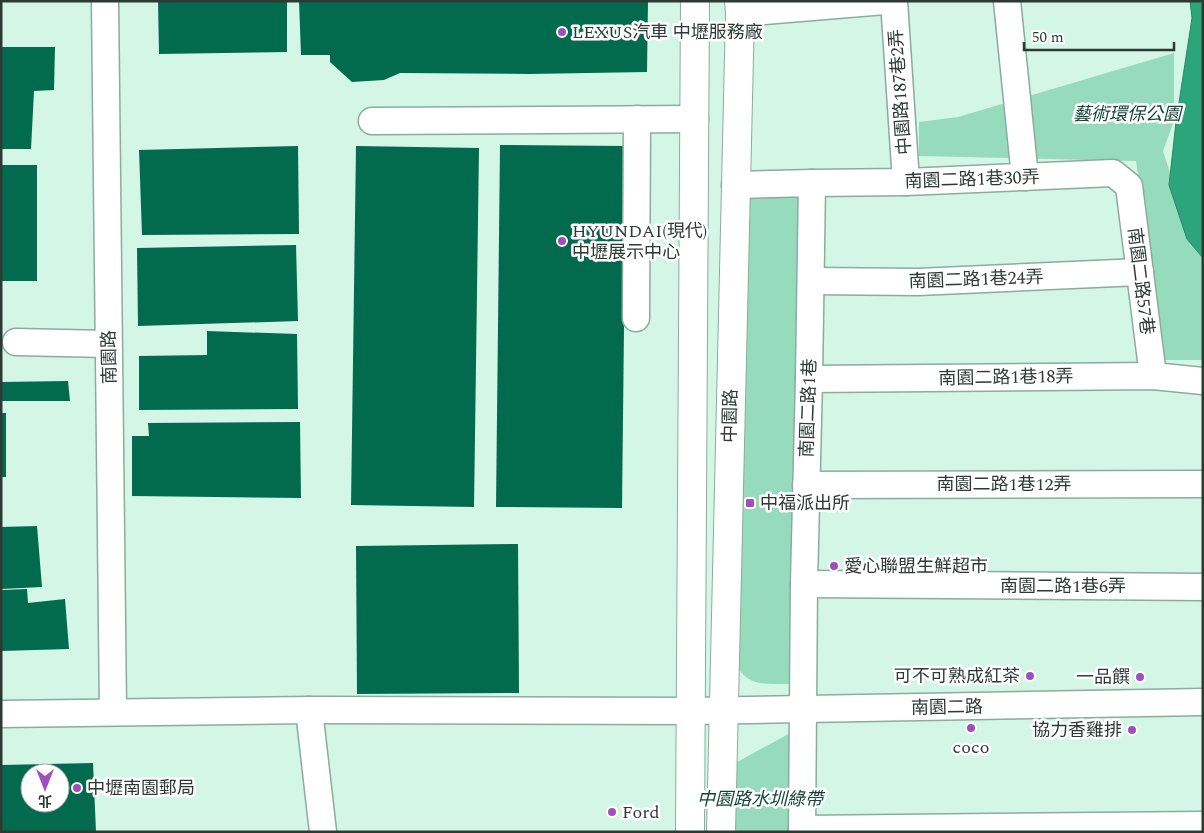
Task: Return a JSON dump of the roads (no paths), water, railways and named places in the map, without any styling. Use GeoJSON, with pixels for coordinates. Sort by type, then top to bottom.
{"type":"FeatureCollection","features":[{"type":"Feature","properties":{"kind":"main road","name":"中園路"},"geometry":{"type":"LineString","coordinates":[[690,832],[695,1]]}},
{"type":"Feature","properties":{"kind":"main road","name":"中園路"},"geometry":{"type":"LineString","coordinates":[[721,832],[740,7]]}},
{"type":"Feature","properties":{"kind":"street","name":"南園路"},"geometry":{"type":"LineString","coordinates":[[105,1],[113,712]]}},
{"type":"Feature","properties":{"kind":"street"},"geometry":{"type":"LineString","coordinates":[[740,7],[885,1]]}},
{"type":"Feature","properties":{"kind":"street","name":"中園路187巷2弄"},"geometry":{"type":"LineString","coordinates":[[894,1],[906,182]]}},
{"type":"Feature","properties":{"kind":"street"},"geometry":{"type":"LineString","coordinates":[[1007,1],[1025,177]]}},
{"type":"Feature","properties":{"kind":"street"},"geometry":{"type":"LineString","coordinates":[[372,121],[695,119]]}},
{"type":"Feature","properties":{"kind":"street"},"geometry":{"type":"LineString","coordinates":[[636,318],[638,120]]}},
{"type":"Feature","properties":{"kind":"street","name":"南園二路1巷30弄"},"geometry":{"type":"LineString","coordinates":[[812,183],[906,182],[1113,173],[1129,186]]}},
{"type":"Feature","properties":{"kind":"street"},"geometry":{"type":"LineString","coordinates":[[735,185],[812,183]]}},
{"type":"Feature","properties":{"kind":"street","name":"南園二路1巷"},"geometry":{"type":"LineString","coordinates":[[802,830],[804,584],[810,379],[812,183]]}},
{"type":"Feature","properties":{"kind":"street","name":"南園二路57巷"},"geometry":{"type":"LineString","coordinates":[[1129,186],[1153,376]]}},
{"type":"Feature","properties":{"kind":"street","name":"南園二路1巷24弄"},"geometry":{"type":"LineString","coordinates":[[811,281],[918,282],[1140,272]]}},
{"type":"Feature","properties":{"kind":"street"},"geometry":{"type":"LineString","coordinates":[[16,342],[108,344]]}},
{"type":"Feature","properties":{"kind":"street","name":"南園二路1巷18弄"},"geometry":{"type":"LineString","coordinates":[[810,379],[1153,376],[1203,381]]}},
{"type":"Feature","properties":{"kind":"street","name":"南園二路1巷12弄"},"geometry":{"type":"LineString","coordinates":[[806,485],[1203,484]]}},
{"type":"Feature","properties":{"kind":"street","name":"南園二路1巷6弄"},"geometry":{"type":"LineString","coordinates":[[804,584],[1203,587]]}},
{"type":"Feature","properties":{"kind":"street","name":"南園二路"},"geometry":{"type":"LineString","coordinates":[[1,714],[310,710],[692,711],[1203,702]]}},
{"type":"Feature","properties":{"kind":"street"},"geometry":{"type":"LineString","coordinates":[[310,710],[323,832]]}},
{"type":"Feature","properties":{"kind":"street"},"geometry":{"type":"LineString","coordinates":[[802,830],[1203,825]]}},
{"type":"Feature","properties":{"kind":"place","name":"LEXUS汽車 中壢服務廠"},"geometry":{"type":"Point","coordinates":[562,32]}},
{"type":"Feature","properties":{"kind":"place","name":"HYUNDAI(現代) 中壢展示中心"},"geometry":{"type":"Point","coordinates":[562,241]}},
{"type":"Feature","properties":{"kind":"place","name":"中福派出所"},"geometry":{"type":"Point","coordinates":[750,503]}},
{"type":"Feature","properties":{"kind":"place","name":"愛心聯盟生鮮超市"},"geometry":{"type":"Point","coordinates":[834,566]}},
{"type":"Feature","properties":{"kind":"place","name":"可不可熟成紅茶"},"geometry":{"type":"Point","coordinates":[1030,676]}},
{"type":"Feature","properties":{"kind":"place","name":"一品饌"},"geometry":{"type":"Point","coordinates":[1140,677]}},
{"type":"Feature","properties":{"kind":"place","name":"coco"},"geometry":{"type":"Point","coordinates":[971,728]}},
{"type":"Feature","properties":{"kind":"place","name":"協力香雞排"},"geometry":{"type":"Point","coordinates":[1132,730]}},
{"type":"Feature","properties":{"kind":"place","name":"中壢南園郵局"},"geometry":{"type":"Point","coordinates":[77,788]}},
{"type":"Feature","properties":{"kind":"place","name":"Ford"},"geometry":{"type":"Point","coordinates":[612,812]}},
{"type":"Feature","properties":{"kind":"park label","name":"藝術環保公園"},"geometry":{"type":"Point","coordinates":[1127,114]}},
{"type":"Feature","properties":{"kind":"park label","name":"中園路水圳綠帶"},"geometry":{"type":"Point","coordinates":[760,799]}}]}
